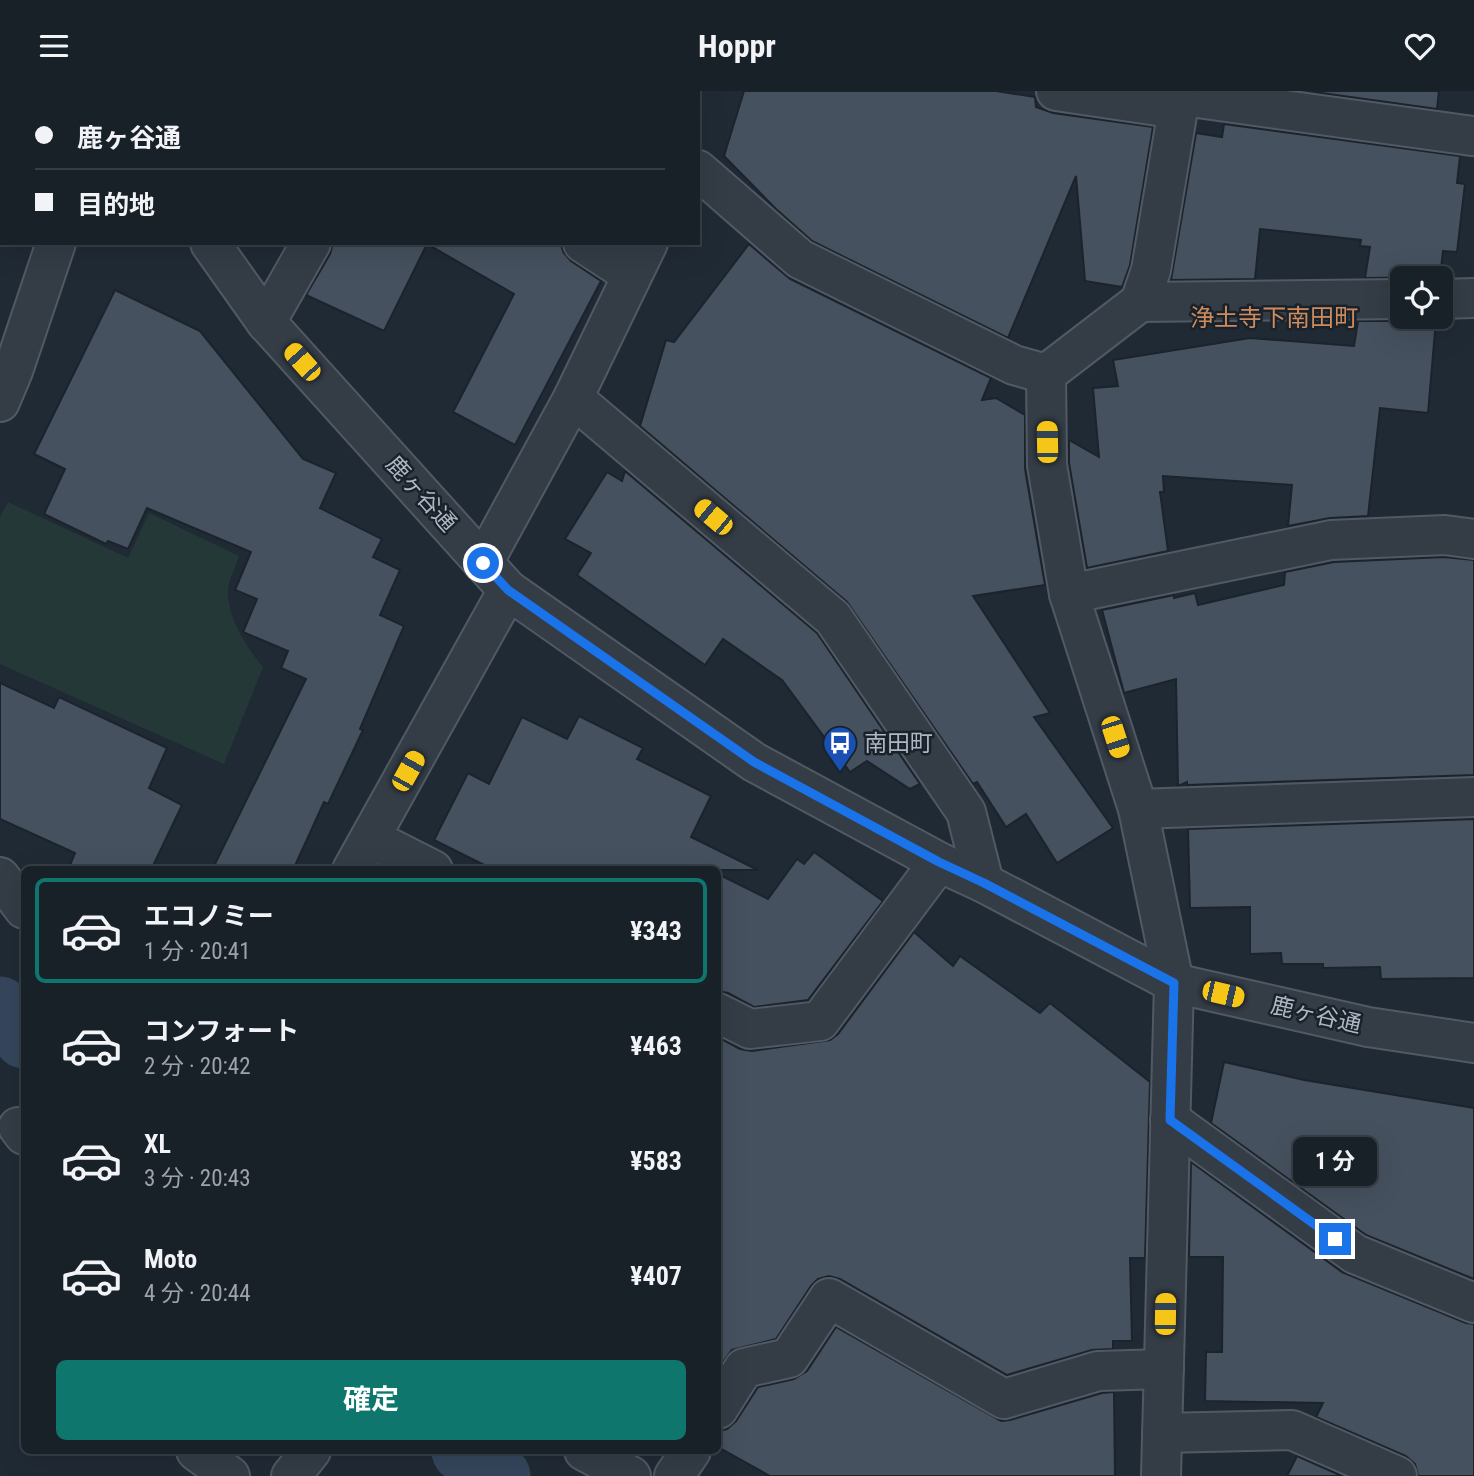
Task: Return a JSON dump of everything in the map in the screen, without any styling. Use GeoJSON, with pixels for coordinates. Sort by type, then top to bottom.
{"type":"FeatureCollection","features":[{"type":"Feature","properties":{"kind":"street"},"geometry":{"type":"LineString","coordinates":[[1056,91],[1177,98],[1472,136]]}},
{"type":"Feature","properties":{"kind":"street"},"geometry":{"type":"LineString","coordinates":[[1046,374],[1140,302],[1151,270],[1177,98]]}},
{"type":"Feature","properties":{"kind":"street"},"geometry":{"type":"LineString","coordinates":[[700,172],[800,259],[1014,365],[1046,374]]}},
{"type":"Feature","properties":{"kind":"street"},"geometry":{"type":"LineString","coordinates":[[0,402],[55,245]]}},
{"type":"Feature","properties":{"kind":"street","name":"鹿ヶ谷通"},"geometry":{"type":"LineString","coordinates":[[211,245],[266,321],[496,576],[754,762],[939,862],[1174,983],[1368,1027],[1474,1043]]}},
{"type":"Feature","properties":{"kind":"street"},"geometry":{"type":"LineString","coordinates":[[266,321],[310,245]]}},
{"type":"Feature","properties":{"kind":"street"},"geometry":{"type":"LineString","coordinates":[[415,866],[361,854],[496,576],[573,398],[640,259],[590,245]]}},
{"type":"Feature","properties":{"kind":"street"},"geometry":{"type":"LineString","coordinates":[[1453,299],[1474,298]]}},
{"type":"Feature","properties":{"kind":"street"},"geometry":{"type":"LineString","coordinates":[[1140,302],[1390,299]]}},
{"type":"Feature","properties":{"kind":"street"},"geometry":{"type":"LineString","coordinates":[[1046,374],[1047,465],[1069,594],[1138,809],[1174,983],[1161,1476]]}},
{"type":"Feature","properties":{"kind":"street"},"geometry":{"type":"LineString","coordinates":[[573,398],[833,618],[966,812],[984,883]]}},
{"type":"Feature","properties":{"kind":"street"},"geometry":{"type":"LineString","coordinates":[[1069,594],[1331,540],[1445,535],[1474,539]]}},
{"type":"Feature","properties":{"kind":"street"},"geometry":{"type":"LineString","coordinates":[[1138,809],[1474,797]]}},
{"type":"Feature","properties":{"kind":"street"},"geometry":{"type":"LineString","coordinates":[[721,1014],[750,1029],[820,1021],[939,862]]}},
{"type":"Feature","properties":{"kind":"street"},"geometry":{"type":"LineString","coordinates":[[0,877],[21,905]]}},
{"type":"Feature","properties":{"kind":"street"},"geometry":{"type":"LineString","coordinates":[[1170,1120],[1355,1254],[1474,1303]]}},
{"type":"Feature","properties":{"kind":"street"},"geometry":{"type":"LineString","coordinates":[[721,1404],[744,1368],[789,1359],[829,1298],[1003,1399],[1098,1371],[1164,1369]]}},
{"type":"Feature","properties":{"kind":"street"},"geometry":{"type":"LineString","coordinates":[[1162,1433],[1292,1430],[1397,1476]]}},
{"type":"Feature","properties":{"kind":"street"},"geometry":{"type":"LineString","coordinates":[[199,1454],[230,1476]]}},
{"type":"Feature","properties":{"kind":"street"},"geometry":{"type":"LineString","coordinates":[[291,1476],[309,1454]]}},
{"type":"Feature","properties":{"kind":"street"},"geometry":{"type":"LineString","coordinates":[[590,1454],[631,1476]]}},
{"type":"Feature","properties":{"kind":"street"},"geometry":{"type":"LineString","coordinates":[[674,1476],[689,1454]]}},
{"type":"Feature","properties":{"kind":"shaded area"},"geometry":{"type":"Polygon","coordinates":[[[8,502],[128,558],[149,513],[239,556],[229,584],[229,603],[240,633],[263,667],[224,764],[0,664],[0,517],[8,502]]]}},
{"type":"Feature","properties":{"kind":"building"},"geometry":{"type":"Polygon","coordinates":[[[744,91],[996,91],[1035,97],[1036,107],[1053,113],[1153,127],[1130,265],[1122,287],[1085,281],[1076,176],[1008,338],[812,241],[724,156],[744,91]]]}},
{"type":"Feature","properties":{"kind":"building"},"geometry":{"type":"Polygon","coordinates":[[[1307,91],[1439,91],[1437,109],[1307,91]]]}},
{"type":"Feature","properties":{"kind":"building"},"geometry":{"type":"Polygon","coordinates":[[[1224,124],[1460,156],[1457,183],[1465,184],[1457,252],[1443,251],[1441,266],[1390,266],[1390,278],[1365,278],[1370,247],[1360,246],[1361,240],[1260,229],[1255,279],[1171,280],[1196,133],[1222,137],[1224,124]]]}},
{"type":"Feature","properties":{"kind":"building"},"geometry":{"type":"Polygon","coordinates":[[[749,244],[790,279],[991,378],[982,400],[996,398],[1025,415],[1025,469],[1045,585],[973,596],[1050,713],[1034,717],[1113,828],[1057,863],[1026,814],[1006,827],[977,782],[973,784],[847,602],[640,426],[666,340],[674,342],[749,244]]]}},
{"type":"Feature","properties":{"kind":"building"},"geometry":{"type":"Polygon","coordinates":[[[332,245],[427,245],[384,331],[306,295],[332,245]]]}},
{"type":"Feature","properties":{"kind":"building"},"geometry":{"type":"Polygon","coordinates":[[[429,245],[561,245],[571,261],[601,281],[515,445],[453,412],[514,294],[429,245]]]}},
{"type":"Feature","properties":{"kind":"building"},"geometry":{"type":"Polygon","coordinates":[[[115,290],[200,331],[303,459],[336,473],[320,508],[382,539],[373,557],[400,570],[380,615],[404,626],[360,729],[363,730],[328,804],[324,802],[295,866],[214,866],[306,679],[281,668],[288,651],[243,632],[257,599],[235,590],[251,552],[147,508],[128,549],[108,541],[106,544],[44,514],[65,469],[34,454],[115,290]]]}},
{"type":"Feature","properties":{"kind":"building"},"geometry":{"type":"Polygon","coordinates":[[[1358,321],[1390,321],[1390,329],[1435,329],[1428,413],[1380,408],[1368,516],[1330,518],[1288,526],[1292,485],[1163,476],[1164,492],[1160,492],[1168,551],[1087,568],[1069,463],[1069,440],[1099,457],[1093,388],[1118,386],[1113,360],[1250,338],[1354,346],[1358,321]]]}},
{"type":"Feature","properties":{"kind":"building"},"geometry":{"type":"Polygon","coordinates":[[[625,471],[817,633],[920,784],[910,789],[867,761],[850,772],[782,680],[723,639],[705,665],[577,575],[591,553],[565,539],[607,472],[622,481],[625,471]]]}},
{"type":"Feature","properties":{"kind":"building"},"geometry":{"type":"Polygon","coordinates":[[[1444,557],[1474,560],[1474,775],[1187,785],[1187,782],[1178,786],[1176,679],[1124,693],[1102,610],[1195,593],[1198,605],[1284,585],[1285,572],[1334,562],[1444,557]]]}},
{"type":"Feature","properties":{"kind":"building"},"geometry":{"type":"Polygon","coordinates":[[[0,683],[54,708],[59,697],[167,748],[149,788],[182,805],[153,866],[70,866],[75,853],[0,819],[0,683]]]}},
{"type":"Feature","properties":{"kind":"building"},"geometry":{"type":"Polygon","coordinates":[[[579,716],[643,748],[637,759],[711,796],[691,837],[758,870],[721,870],[721,866],[486,866],[434,840],[468,773],[489,784],[522,717],[567,739],[579,716]]]}},
{"type":"Feature","properties":{"kind":"building"},"geometry":{"type":"Polygon","coordinates":[[[1474,819],[1474,978],[1381,979],[1380,967],[1323,968],[1323,964],[1282,964],[1281,953],[1250,954],[1250,907],[1190,908],[1188,829],[1474,819]]]}},
{"type":"Feature","properties":{"kind":"building"},"geometry":{"type":"Polygon","coordinates":[[[814,852],[883,901],[808,1000],[754,1007],[721,992],[721,876],[768,899],[797,859],[804,864],[814,852]]]}},
{"type":"Feature","properties":{"kind":"building"},"geometry":{"type":"Polygon","coordinates":[[[914,932],[953,966],[960,956],[1040,1013],[1050,1003],[1150,1082],[1145,1258],[1130,1258],[1132,1341],[1113,1341],[1113,1349],[1092,1350],[1007,1375],[840,1279],[829,1276],[818,1279],[811,1286],[776,1339],[732,1350],[721,1365],[721,1039],[740,1049],[752,1051],[830,1040],[838,1034],[914,932]]]}},
{"type":"Feature","properties":{"kind":"building"},"geometry":{"type":"Polygon","coordinates":[[[1224,1062],[1304,1080],[1474,1108],[1474,1279],[1366,1235],[1211,1123],[1224,1062]]]}},
{"type":"Feature","properties":{"kind":"building"},"geometry":{"type":"Polygon","coordinates":[[[1191,1162],[1342,1272],[1474,1324],[1474,1476],[1418,1476],[1415,1464],[1406,1456],[1316,1417],[1323,1403],[1205,1401],[1206,1352],[1222,1352],[1223,1257],[1189,1257],[1191,1162]]]}},
{"type":"Feature","properties":{"kind":"building"},"geometry":{"type":"Polygon","coordinates":[[[836,1327],[1001,1421],[1114,1392],[1115,1476],[770,1476],[721,1449],[721,1430],[736,1421],[758,1387],[794,1379],[807,1371],[836,1327]]]}},
{"type":"Feature","properties":{"kind":"building"},"geometry":{"type":"Polygon","coordinates":[[[1297,1456],[1342,1476],[1287,1476],[1297,1456]]]}},
{"type":"Feature","properties":{"kind":"waterway"},"geometry":{"type":"LineString","coordinates":[[0,1007],[21,1034]]}},
{"type":"Feature","properties":{"kind":"waterway"},"geometry":{"type":"LineString","coordinates":[[467,1454],[500,1476]]}},
{"type":"Feature","properties":{"kind":"place","name":"南田町"},"geometry":{"type":"Point","coordinates":[840,773]}},
{"type":"Feature","properties":{"kind":"district","name":"浄土寺下南田町"},"geometry":{"type":"Point","coordinates":[1274,318]}},
{"type":"Feature","properties":{"kind":"route"},"geometry":{"type":"LineString","coordinates":[[483,563],[508,590],[754,762],[939,862],[1174,983],[1170,1120],[1335,1239]]}}]}
